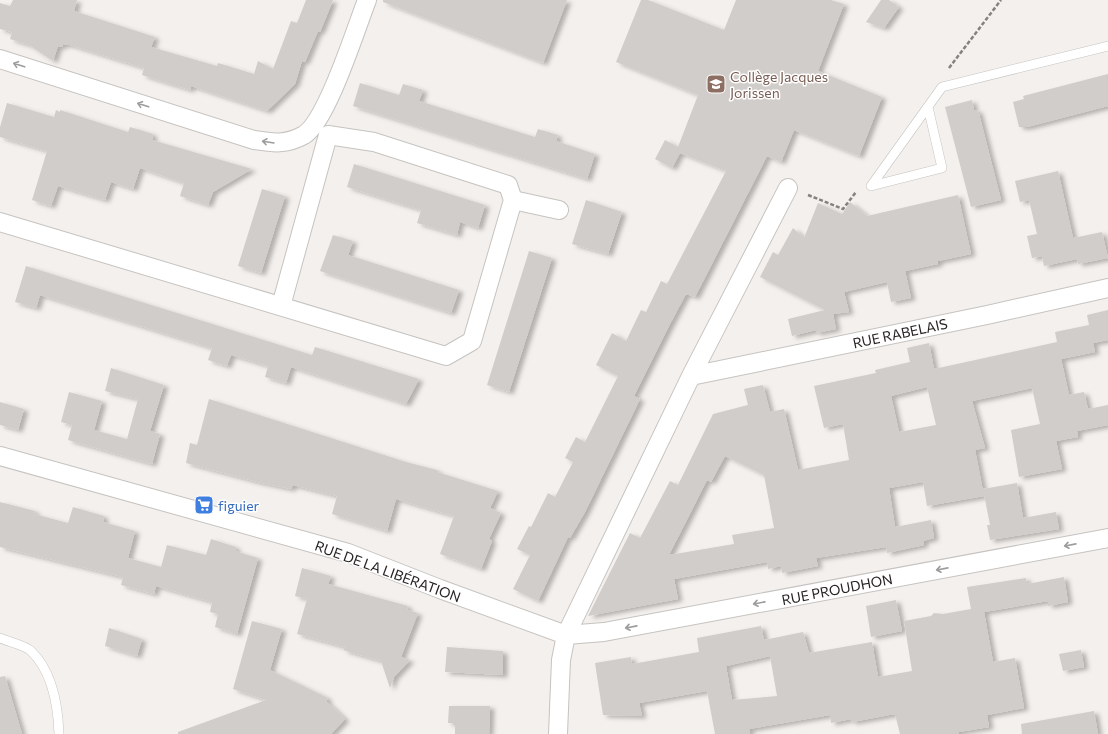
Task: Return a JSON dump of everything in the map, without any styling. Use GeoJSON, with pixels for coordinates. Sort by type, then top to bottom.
{"type":"FeatureCollection","features":[{"type":"Feature","properties":{"kind":"street"},"geometry":{"type":"LineString","coordinates":[[281,306],[316,131],[366,0]]}},
{"type":"Feature","properties":{"kind":"street"},"geometry":{"type":"LineString","coordinates":[[0,59],[254,140],[279,144],[316,131],[374,142],[508,186],[513,200],[472,341],[446,356],[0,222]]}},
{"type":"Feature","properties":{"kind":"street"},"geometry":{"type":"LineString","coordinates":[[558,734],[561,660],[566,635],[691,376],[788,188]]}},
{"type":"Feature","properties":{"kind":"street"},"geometry":{"type":"LineString","coordinates":[[513,200],[559,210]]}},
{"type":"Feature","properties":{"kind":"street","name":"RUE RABELAIS"},"geometry":{"type":"LineString","coordinates":[[691,376],[987,315],[1108,288]]}},
{"type":"Feature","properties":{"kind":"street","name":"RUE DE LA LIBÉRATION"},"geometry":{"type":"LineString","coordinates":[[0,456],[348,553],[440,589],[566,635]]}},
{"type":"Feature","properties":{"kind":"street","name":"RUE PROUDHON"},"geometry":{"type":"LineString","coordinates":[[566,635],[604,632],[1108,538]]}},
{"type":"Feature","properties":{"kind":"lane"},"geometry":{"type":"LineString","coordinates":[[928,107],[942,168],[871,186],[942,87],[1108,46]]}},
{"type":"Feature","properties":{"kind":"lane"},"geometry":{"type":"LineString","coordinates":[[0,638],[31,650],[46,672],[56,696],[59,734]]}},
{"type":"Feature","properties":{"kind":"building"},"geometry":{"type":"Polygon","coordinates":[[[13,0],[77,0],[74,11],[155,37],[151,47],[217,66],[218,63],[254,74],[258,61],[273,69],[291,21],[297,23],[306,0],[333,0],[320,32],[318,31],[305,62],[302,61],[295,84],[267,111],[191,86],[190,90],[142,75],[144,68],[70,45],[63,44],[62,47],[58,46],[53,61],[29,45],[10,39],[12,32],[0,29],[0,3],[10,6],[13,0]]]}},
{"type":"Feature","properties":{"kind":"building"},"geometry":{"type":"Polygon","coordinates":[[[383,0],[567,0],[543,63],[383,2],[383,0]]]}},
{"type":"Feature","properties":{"kind":"building"},"geometry":{"type":"Polygon","coordinates":[[[641,0],[648,0],[724,30],[736,0],[831,0],[844,4],[818,71],[882,97],[859,156],[794,130],[781,162],[767,156],[695,297],[686,294],[670,324],[634,396],[640,399],[585,512],[570,538],[568,537],[538,601],[513,589],[530,555],[517,549],[529,526],[531,527],[548,493],[555,497],[573,462],[565,458],[576,437],[585,442],[618,376],[596,365],[612,333],[626,341],[641,310],[646,312],[661,281],[667,284],[726,171],[680,153],[672,168],[655,159],[665,140],[678,147],[698,95],[616,62],[641,0]]]}},
{"type":"Feature","properties":{"kind":"building"},"geometry":{"type":"Polygon","coordinates":[[[881,0],[889,0],[899,7],[884,28],[866,22],[881,0]]]}},
{"type":"Feature","properties":{"kind":"building"},"geometry":{"type":"Polygon","coordinates":[[[1108,74],[1108,106],[1027,127],[1019,127],[1013,102],[1024,99],[1023,96],[1108,74]]]}},
{"type":"Feature","properties":{"kind":"building"},"geometry":{"type":"Polygon","coordinates":[[[360,83],[399,95],[403,84],[423,90],[419,101],[535,137],[538,129],[558,135],[556,141],[595,154],[587,179],[353,106],[360,83]]]}},
{"type":"Feature","properties":{"kind":"building"},"geometry":{"type":"Polygon","coordinates":[[[972,100],[974,111],[978,110],[1001,200],[971,207],[945,107],[972,100]]]}},
{"type":"Feature","properties":{"kind":"building"},"geometry":{"type":"Polygon","coordinates":[[[7,103],[54,117],[56,110],[60,112],[60,110],[128,132],[130,127],[153,134],[152,140],[252,169],[213,192],[208,205],[180,196],[184,183],[140,168],[133,189],[111,182],[105,200],[58,186],[51,206],[32,200],[47,151],[0,137],[0,127],[7,103]]]}},
{"type":"Feature","properties":{"kind":"building"},"geometry":{"type":"Polygon","coordinates":[[[354,164],[485,205],[478,228],[460,222],[457,235],[417,223],[421,210],[347,187],[354,164]]]}},
{"type":"Feature","properties":{"kind":"building"},"geometry":{"type":"Polygon","coordinates":[[[1058,171],[1073,238],[1102,232],[1108,258],[1078,264],[1077,259],[1044,266],[1042,256],[1032,258],[1027,236],[1037,234],[1029,200],[1020,202],[1015,181],[1058,171]]]}},
{"type":"Feature","properties":{"kind":"building"},"geometry":{"type":"Polygon","coordinates":[[[262,189],[285,196],[261,273],[238,266],[262,189]]]}},
{"type":"Feature","properties":{"kind":"building"},"geometry":{"type":"Polygon","coordinates":[[[958,195],[971,254],[938,261],[938,264],[905,271],[911,298],[891,302],[887,282],[844,292],[849,312],[833,314],[836,329],[816,333],[816,330],[792,336],[788,319],[825,310],[760,277],[773,252],[778,255],[793,228],[804,238],[818,203],[842,214],[850,202],[867,216],[958,195]]]}},
{"type":"Feature","properties":{"kind":"building"},"geometry":{"type":"Polygon","coordinates":[[[586,200],[622,212],[608,254],[572,244],[586,200]]]}},
{"type":"Feature","properties":{"kind":"building"},"geometry":{"type":"Polygon","coordinates":[[[333,235],[353,241],[348,255],[459,290],[451,313],[320,271],[333,235]]]}},
{"type":"Feature","properties":{"kind":"building"},"geometry":{"type":"Polygon","coordinates":[[[529,251],[552,258],[509,392],[487,385],[529,251]]]}},
{"type":"Feature","properties":{"kind":"building"},"geometry":{"type":"Polygon","coordinates":[[[26,266],[312,355],[315,347],[419,379],[406,404],[291,367],[286,383],[265,377],[268,366],[231,355],[227,366],[208,360],[212,348],[40,295],[36,308],[15,302],[26,266]]]}},
{"type":"Feature","properties":{"kind":"building"},"geometry":{"type":"Polygon","coordinates":[[[1108,310],[1108,340],[1093,343],[1095,352],[1061,359],[1069,395],[1084,392],[1088,409],[1108,405],[1108,425],[1077,431],[1078,437],[1056,441],[1062,469],[1019,477],[1011,430],[1040,424],[1032,388],[972,401],[985,448],[975,450],[984,496],[927,506],[923,482],[889,488],[895,527],[931,520],[934,538],[923,541],[924,545],[887,553],[886,547],[816,558],[818,566],[782,573],[781,566],[768,569],[767,562],[674,579],[678,599],[588,616],[630,533],[640,538],[670,481],[678,485],[713,414],[748,405],[744,389],[763,385],[770,412],[784,409],[798,470],[849,460],[843,424],[824,428],[814,386],[876,373],[875,370],[910,362],[907,348],[929,343],[934,369],[1057,342],[1055,332],[1089,325],[1087,315],[1108,310]],[[927,387],[891,396],[899,432],[936,425],[927,387]],[[725,456],[711,482],[707,480],[669,555],[734,544],[732,535],[774,528],[764,475],[725,456]]]}},
{"type":"Feature","properties":{"kind":"building"},"geometry":{"type":"Polygon","coordinates":[[[111,368],[164,385],[150,431],[160,434],[152,464],[68,440],[72,425],[61,422],[69,392],[102,401],[94,430],[127,439],[138,399],[105,391],[111,368]]]}},
{"type":"Feature","properties":{"kind":"building"},"geometry":{"type":"Polygon","coordinates":[[[209,399],[406,462],[437,470],[437,472],[498,491],[490,508],[501,513],[489,539],[492,541],[481,569],[440,554],[454,516],[396,499],[387,531],[332,514],[337,496],[293,485],[291,489],[258,482],[186,463],[190,443],[197,445],[209,399]]]}},
{"type":"Feature","properties":{"kind":"building"},"geometry":{"type":"Polygon","coordinates":[[[0,402],[24,409],[18,430],[0,425],[0,402]]]}},
{"type":"Feature","properties":{"kind":"building"},"geometry":{"type":"Polygon","coordinates":[[[1017,483],[1023,518],[1056,512],[1059,529],[990,540],[987,525],[990,525],[983,489],[1017,483]]]}},
{"type":"Feature","properties":{"kind":"building"},"geometry":{"type":"Polygon","coordinates":[[[0,502],[35,511],[34,514],[68,523],[73,507],[104,516],[103,522],[135,531],[128,558],[161,567],[167,545],[206,555],[211,539],[236,547],[235,551],[258,558],[237,634],[215,627],[218,614],[210,612],[212,602],[156,586],[154,594],[121,585],[123,577],[0,547],[0,502]]]}},
{"type":"Feature","properties":{"kind":"building"},"geometry":{"type":"Polygon","coordinates":[[[302,568],[331,576],[328,584],[408,606],[407,610],[418,613],[401,657],[410,660],[394,677],[390,688],[381,661],[343,650],[345,647],[297,634],[307,599],[295,596],[302,568]]]}},
{"type":"Feature","properties":{"kind":"building"},"geometry":{"type":"Polygon","coordinates":[[[1064,577],[1068,602],[1048,606],[1048,601],[984,612],[993,662],[1015,658],[1024,708],[987,715],[989,727],[959,732],[959,734],[900,734],[895,714],[852,722],[851,719],[831,723],[830,715],[749,729],[750,734],[715,734],[707,691],[639,703],[642,716],[603,715],[595,663],[631,657],[632,664],[699,652],[697,638],[761,626],[764,640],[803,632],[809,653],[872,642],[878,677],[912,671],[904,621],[931,616],[934,613],[943,614],[971,609],[967,587],[1026,578],[1027,584],[1064,577]],[[770,656],[726,666],[732,700],[777,696],[770,656]]]}},
{"type":"Feature","properties":{"kind":"building"},"geometry":{"type":"Polygon","coordinates":[[[896,600],[902,631],[871,637],[866,606],[896,600]]]}},
{"type":"Feature","properties":{"kind":"building"},"geometry":{"type":"Polygon","coordinates":[[[252,621],[282,629],[270,670],[328,698],[326,701],[345,719],[331,734],[178,734],[178,732],[266,700],[233,689],[252,621]]]}},
{"type":"Feature","properties":{"kind":"building"},"geometry":{"type":"Polygon","coordinates":[[[109,628],[142,639],[137,656],[105,646],[109,628]]]}},
{"type":"Feature","properties":{"kind":"building"},"geometry":{"type":"Polygon","coordinates":[[[447,647],[503,651],[503,675],[445,672],[447,647]]]}},
{"type":"Feature","properties":{"kind":"building"},"geometry":{"type":"Polygon","coordinates":[[[1081,650],[1084,667],[1063,671],[1059,654],[1081,650]]]}},
{"type":"Feature","properties":{"kind":"building"},"geometry":{"type":"Polygon","coordinates":[[[5,676],[22,734],[0,734],[0,677],[5,676]]]}},
{"type":"Feature","properties":{"kind":"building"},"geometry":{"type":"Polygon","coordinates":[[[449,706],[490,706],[489,734],[455,734],[455,723],[448,723],[449,706]]]}},
{"type":"Feature","properties":{"kind":"building"},"geometry":{"type":"Polygon","coordinates":[[[1094,711],[1098,734],[1022,734],[1021,724],[1094,711]]]}},
{"type":"Feature","properties":{"kind":"place","name":"Collège Jacques Jorissen"},"geometry":{"type":"Point","coordinates":[716,84]}},
{"type":"Feature","properties":{"kind":"place","name":"figuier"},"geometry":{"type":"Point","coordinates":[204,505]}}]}
